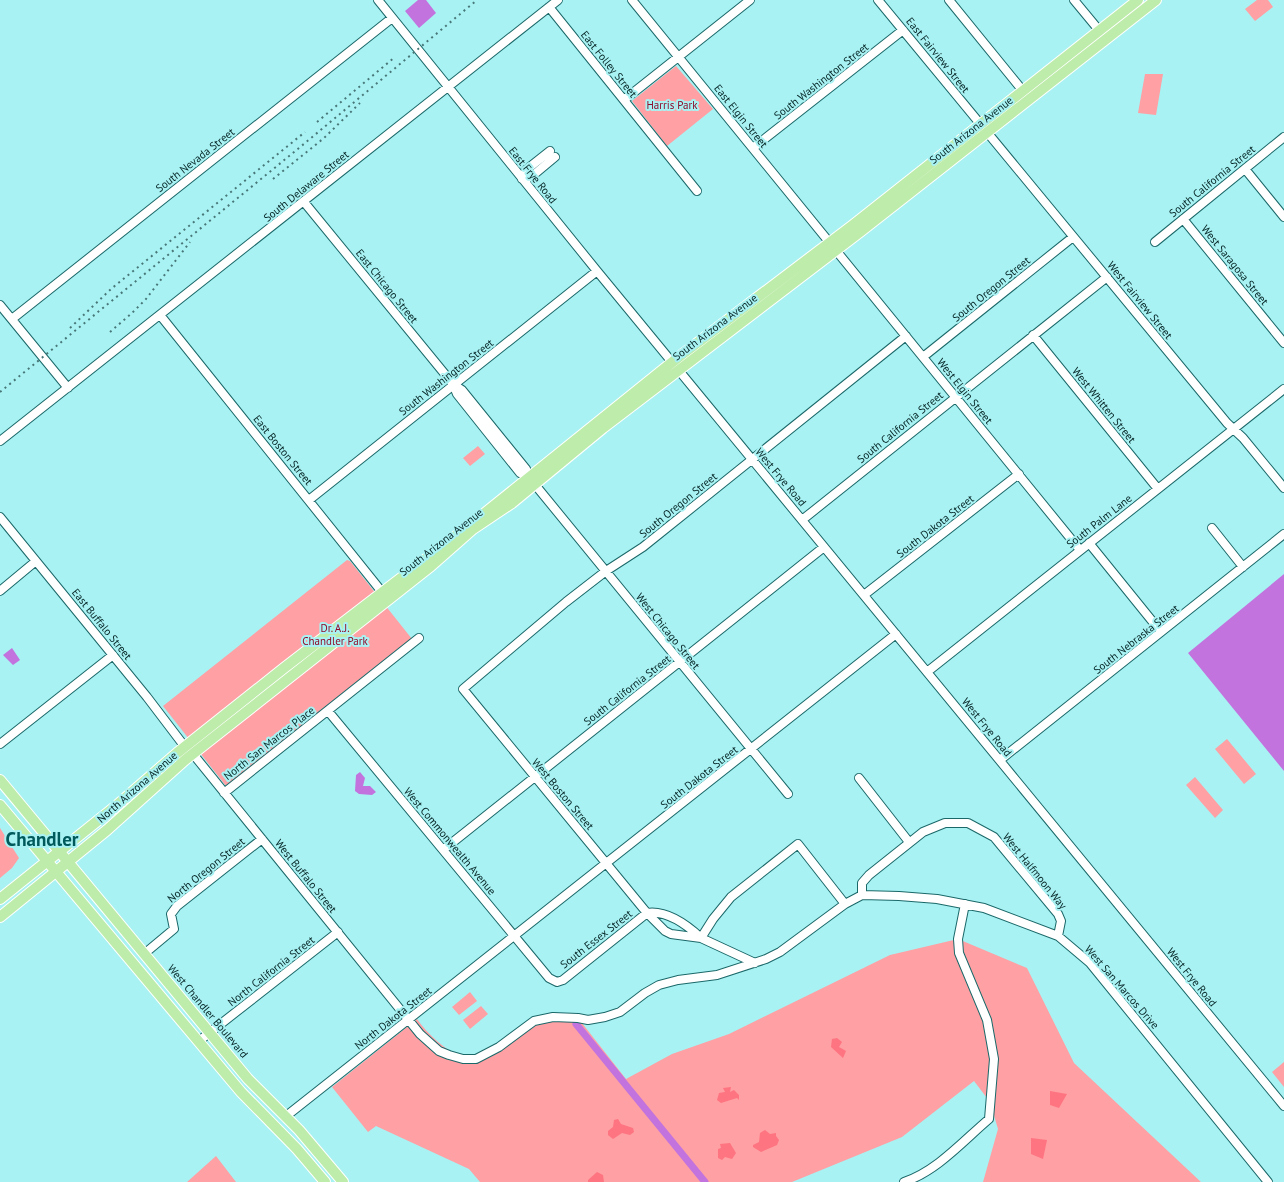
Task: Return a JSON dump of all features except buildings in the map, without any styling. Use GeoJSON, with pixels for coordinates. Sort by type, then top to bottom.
{"type":"FeatureCollection","features":[{"type":"Feature","properties":{"kind":"main road","name":"South Arizona Avenue"},"geometry":{"type":"LineString","coordinates":[[833,247],[980,124],[1138,0]]}},
{"type":"Feature","properties":{"kind":"main road","name":"South Arizona Avenue"},"geometry":{"type":"LineString","coordinates":[[284,668],[385,596],[473,529],[503,511],[533,481],[675,366],[987,133],[1156,0]]}},
{"type":"Feature","properties":{"kind":"main road","name":"South Arizona Avenue"},"geometry":{"type":"LineString","coordinates":[[291,677],[385,596]]}},
{"type":"Feature","properties":{"kind":"main road","name":"North Arizona Avenue"},"geometry":{"type":"LineString","coordinates":[[0,899],[116,806],[184,747],[284,668]]}},
{"type":"Feature","properties":{"kind":"main road","name":"North Arizona Avenue"},"geometry":{"type":"LineString","coordinates":[[0,917],[107,830],[193,754],[291,677]]}},
{"type":"Feature","properties":{"kind":"main road","name":"West Chandler Boulevard"},"geometry":{"type":"LineString","coordinates":[[0,780],[248,1079],[299,1130],[343,1182]]}},
{"type":"Feature","properties":{"kind":"main road"},"geometry":{"type":"LineString","coordinates":[[0,806],[241,1092],[293,1144],[325,1182]]}},
{"type":"Feature","properties":{"kind":"street","name":"East Frye Road"},"geometry":{"type":"LineString","coordinates":[[378,0],[675,366]]}},
{"type":"Feature","properties":{"kind":"street","name":"South Delaware Street"},"geometry":{"type":"LineString","coordinates":[[0,441],[558,0]]}},
{"type":"Feature","properties":{"kind":"street","name":"East Elgin Street"},"geometry":{"type":"LineString","coordinates":[[632,0],[833,247]]}},
{"type":"Feature","properties":{"kind":"street"},"geometry":{"type":"LineString","coordinates":[[624,100],[750,0]]}},
{"type":"Feature","properties":{"kind":"street","name":"East Fairview Street"},"geometry":{"type":"LineString","coordinates":[[878,0],[980,124]]}},
{"type":"Feature","properties":{"kind":"street"},"geometry":{"type":"LineString","coordinates":[[948,0],[1023,91]]}},
{"type":"Feature","properties":{"kind":"street"},"geometry":{"type":"LineString","coordinates":[[1074,0],[1106,39]]}},
{"type":"Feature","properties":{"kind":"street","name":"East Folley Street"},"geometry":{"type":"LineString","coordinates":[[549,7],[697,191]]}},
{"type":"Feature","properties":{"kind":"street","name":"South Nevada Street"},"geometry":{"type":"LineString","coordinates":[[12,319],[392,18]]}},
{"type":"Feature","properties":{"kind":"street","name":"South Washington Street"},"geometry":{"type":"LineString","coordinates":[[753,148],[903,30]]}},
{"type":"Feature","properties":{"kind":"street","name":"West Fairview Street"},"geometry":{"type":"LineString","coordinates":[[980,124],[1227,423],[1234,429],[1284,488]]}},
{"type":"Feature","properties":{"kind":"street","name":"South California Street"},"geometry":{"type":"LineString","coordinates":[[1154,242],[1284,137]]}},
{"type":"Feature","properties":{"kind":"street"},"geometry":{"type":"LineString","coordinates":[[522,179],[526,170],[553,154]]}},
{"type":"Feature","properties":{"kind":"street"},"geometry":{"type":"LineString","coordinates":[[1245,169],[1284,217]]}},
{"type":"Feature","properties":{"kind":"street","name":"East Chicago Street"},"geometry":{"type":"LineString","coordinates":[[304,202],[453,384],[462,390],[526,469],[533,481]]}},
{"type":"Feature","properties":{"kind":"street","name":"West Saragosa Street"},"geometry":{"type":"LineString","coordinates":[[1183,219],[1284,343]]}},
{"type":"Feature","properties":{"kind":"street","name":"South Oregon Street"},"geometry":{"type":"LineString","coordinates":[[923,357],[1073,237]]}},
{"type":"Feature","properties":{"kind":"street","name":"West Elgin Street"},"geometry":{"type":"LineString","coordinates":[[833,247],[1080,550]]}},
{"type":"Feature","properties":{"kind":"street","name":"South Washington Street"},"geometry":{"type":"LineString","coordinates":[[309,500],[597,271]]}},
{"type":"Feature","properties":{"kind":"street","name":"South California Street"},"geometry":{"type":"LineString","coordinates":[[802,520],[1033,335],[1107,278]]}},
{"type":"Feature","properties":{"kind":"street"},"geometry":{"type":"LineString","coordinates":[[0,305],[68,388]]}},
{"type":"Feature","properties":{"kind":"street","name":"East Boston Street"},"geometry":{"type":"LineString","coordinates":[[160,316],[385,596]]}},
{"type":"Feature","properties":{"kind":"street","name":"West Whitten Street"},"geometry":{"type":"LineString","coordinates":[[1033,335],[1158,489]]}},
{"type":"Feature","properties":{"kind":"street","name":"South Oregon Street"},"geometry":{"type":"LineString","coordinates":[[463,689],[496,663],[515,644],[606,571],[643,547],[906,336]]}},
{"type":"Feature","properties":{"kind":"street","name":"West Frye Road"},"geometry":{"type":"LineString","coordinates":[[675,366],[1284,1106]]}},
{"type":"Feature","properties":{"kind":"street","name":"South Palm Lane"},"geometry":{"type":"LineString","coordinates":[[927,672],[1284,389]]}},
{"type":"Feature","properties":{"kind":"street","name":"South Dakota Street"},"geometry":{"type":"LineString","coordinates":[[864,595],[1019,474]]}},
{"type":"Feature","properties":{"kind":"street","name":"West Chicago Street"},"geometry":{"type":"LineString","coordinates":[[533,481],[788,794]]}},
{"type":"Feature","properties":{"kind":"street","name":"East Buffalo Street"},"geometry":{"type":"LineString","coordinates":[[0,517],[112,655],[184,747]]}},
{"type":"Feature","properties":{"kind":"street"},"geometry":{"type":"LineString","coordinates":[[1212,528],[1243,567]]}},
{"type":"Feature","properties":{"kind":"street","name":"South Nebraska Street"},"geometry":{"type":"LineString","coordinates":[[1000,760],[1284,534]]}},
{"type":"Feature","properties":{"kind":"street"},"geometry":{"type":"LineString","coordinates":[[1089,543],[1161,632]]}},
{"type":"Feature","properties":{"kind":"street","name":"South California Street"},"geometry":{"type":"LineString","coordinates":[[443,850],[824,547]]}},
{"type":"Feature","properties":{"kind":"street"},"geometry":{"type":"LineString","coordinates":[[0,591],[36,561]]}},
{"type":"Feature","properties":{"kind":"street","name":"South Dakota Street"},"geometry":{"type":"LineString","coordinates":[[515,937],[606,863],[896,634]]}},
{"type":"Feature","properties":{"kind":"street","name":"North San Marcos Place"},"geometry":{"type":"LineString","coordinates":[[224,792],[419,638]]}},
{"type":"Feature","properties":{"kind":"street"},"geometry":{"type":"LineString","coordinates":[[0,744],[112,655]]}},
{"type":"Feature","properties":{"kind":"street","name":"West Boston Street"},"geometry":{"type":"LineString","coordinates":[[463,689],[647,913],[665,931],[671,934],[701,938],[755,963]]}},
{"type":"Feature","properties":{"kind":"street","name":"West Commonwealth Avenue"},"geometry":{"type":"LineString","coordinates":[[328,711],[515,937],[550,978],[557,982]]}},
{"type":"Feature","properties":{"kind":"street","name":"West Buffalo Street"},"geometry":{"type":"LineString","coordinates":[[184,747],[193,754],[409,1020]]}},
{"type":"Feature","properties":{"kind":"street"},"geometry":{"type":"LineString","coordinates":[[858,778],[909,842],[869,875],[862,883],[862,895]]}},
{"type":"Feature","properties":{"kind":"street","name":"West Halfmoon Way"},"geometry":{"type":"LineString","coordinates":[[909,842],[935,827],[955,823],[968,823],[994,837],[1058,914],[1061,922],[1058,936]]}},
{"type":"Feature","properties":{"kind":"street","name":"North Oregon Street"},"geometry":{"type":"LineString","coordinates":[[144,954],[174,929],[171,914],[177,906],[262,839]]}},
{"type":"Feature","properties":{"kind":"street"},"geometry":{"type":"LineString","coordinates":[[701,938],[713,919],[731,897],[798,844],[844,904]]}},
{"type":"Feature","properties":{"kind":"street","name":"West San Marcos Drive"},"geometry":{"type":"LineString","coordinates":[[409,1020],[420,1034],[439,1050],[453,1057],[476,1059],[499,1046],[534,1021],[553,1017],[588,1020],[605,1017],[620,1012],[645,993],[659,985],[678,980],[717,975],[755,963],[780,952],[844,904],[862,895],[899,896],[965,904],[984,908],[1058,936],[1090,963],[1268,1182]]}},
{"type":"Feature","properties":{"kind":"street"},"geometry":{"type":"LineString","coordinates":[[904,1182],[918,1180],[989,1119],[994,1059],[987,1020],[959,953],[958,939],[965,904]]}},
{"type":"Feature","properties":{"kind":"street","name":"West Boston Street"},"geometry":{"type":"LineString","coordinates":[[647,913],[656,912],[670,916],[691,928],[701,938]]}},
{"type":"Feature","properties":{"kind":"street","name":"South Essex Street"},"geometry":{"type":"LineString","coordinates":[[557,982],[563,980],[647,913]]}},
{"type":"Feature","properties":{"kind":"street","name":"North California Street"},"geometry":{"type":"LineString","coordinates":[[199,1041],[338,932]]}},
{"type":"Feature","properties":{"kind":"street","name":"North Dakota Street"},"geometry":{"type":"LineString","coordinates":[[285,1117],[515,937]]}},
{"type":"Feature","properties":{"kind":"green space"},"geometry":{"type":"Polygon","coordinates":[[[1257,0],[1268,0],[1273,7],[1255,21],[1245,9],[1257,0]]]}},
{"type":"Feature","properties":{"kind":"green space","name":"Harris Park"},"geometry":{"type":"Polygon","coordinates":[[[676,66],[713,109],[667,146],[632,101],[676,66]]]}},
{"type":"Feature","properties":{"kind":"green space"},"geometry":{"type":"Polygon","coordinates":[[[1145,74],[1163,74],[1156,115],[1138,113],[1145,74]]]}},
{"type":"Feature","properties":{"kind":"green space"},"geometry":{"type":"Polygon","coordinates":[[[478,446],[485,454],[470,466],[463,458],[478,446]]]}},
{"type":"Feature","properties":{"kind":"green space","name":"Dr. A.J. Chandler Park"},"geometry":{"type":"Polygon","coordinates":[[[347,560],[350,561],[412,639],[226,786],[163,706],[347,560]]]}},
{"type":"Feature","properties":{"kind":"green space"},"geometry":{"type":"Polygon","coordinates":[[[1227,739],[1256,774],[1244,784],[1215,749],[1227,739]]]}},
{"type":"Feature","properties":{"kind":"green space"},"geometry":{"type":"Polygon","coordinates":[[[1195,777],[1223,810],[1215,818],[1186,785],[1195,777]]]}},
{"type":"Feature","properties":{"kind":"green space"},"geometry":{"type":"Polygon","coordinates":[[[0,828],[19,858],[12,868],[0,878],[0,828]]]}},
{"type":"Feature","properties":{"kind":"green space"},"geometry":{"type":"Polygon","coordinates":[[[958,939],[1027,968],[1074,1063],[1201,1182],[983,1182],[998,1129],[990,1102],[974,1081],[902,1137],[792,1182],[480,1182],[469,1169],[376,1126],[368,1132],[332,1087],[417,1019],[438,1042],[463,1059],[486,1054],[534,1021],[578,1018],[626,1079],[672,1054],[729,1034],[890,955],[958,939]]]}},
{"type":"Feature","properties":{"kind":"green space"},"geometry":{"type":"Polygon","coordinates":[[[470,992],[477,1001],[459,1015],[452,1007],[470,992]]]}},
{"type":"Feature","properties":{"kind":"green space"},"geometry":{"type":"Polygon","coordinates":[[[481,1006],[488,1014],[470,1029],[463,1020],[481,1006]]]}},
{"type":"Feature","properties":{"kind":"green space"},"geometry":{"type":"Polygon","coordinates":[[[1284,1062],[1284,1087],[1272,1072],[1284,1062]]]}},
{"type":"Feature","properties":{"kind":"green space"},"geometry":{"type":"Polygon","coordinates":[[[216,1156],[236,1182],[187,1182],[216,1156]]]}},
{"type":"Feature","properties":{"kind":"shaded area"},"geometry":{"type":"Polygon","coordinates":[[[418,0],[426,0],[436,13],[419,28],[405,11],[418,0]]]}},
{"type":"Feature","properties":{"kind":"shaded area"},"geometry":{"type":"Polygon","coordinates":[[[1284,574],[1284,771],[1188,653],[1284,574]]]}},
{"type":"Feature","properties":{"kind":"shaded area"},"geometry":{"type":"Polygon","coordinates":[[[12,648],[20,660],[13,665],[3,655],[12,648]]]}},
{"type":"Feature","properties":{"kind":"shaded area"},"geometry":{"type":"Polygon","coordinates":[[[360,772],[365,778],[363,786],[370,786],[376,792],[372,795],[359,794],[355,791],[356,775],[360,772]]]}},
{"type":"Feature","properties":{"kind":"shaded area"},"geometry":{"type":"Polygon","coordinates":[[[837,1038],[842,1042],[839,1047],[846,1051],[843,1058],[831,1047],[832,1039],[837,1038]]]}},
{"type":"Feature","properties":{"kind":"shaded area"},"geometry":{"type":"Polygon","coordinates":[[[731,1087],[730,1092],[734,1090],[739,1095],[739,1100],[737,1098],[721,1103],[717,1100],[719,1093],[725,1092],[723,1088],[731,1087]]]}},
{"type":"Feature","properties":{"kind":"shaded area"},"geometry":{"type":"Polygon","coordinates":[[[1050,1091],[1067,1094],[1059,1108],[1050,1105],[1050,1091]]]}},
{"type":"Feature","properties":{"kind":"shaded area"},"geometry":{"type":"Polygon","coordinates":[[[618,1119],[621,1124],[633,1128],[634,1132],[630,1135],[622,1133],[613,1139],[608,1135],[608,1131],[613,1127],[614,1120],[618,1119]]]}},
{"type":"Feature","properties":{"kind":"shaded area"},"geometry":{"type":"Polygon","coordinates":[[[765,1130],[770,1134],[776,1133],[779,1140],[777,1145],[761,1152],[753,1147],[753,1145],[759,1142],[760,1133],[765,1130]]]}},
{"type":"Feature","properties":{"kind":"shaded area"},"geometry":{"type":"Polygon","coordinates":[[[1031,1138],[1047,1140],[1043,1159],[1031,1154],[1031,1138]]]}},
{"type":"Feature","properties":{"kind":"shaded area"},"geometry":{"type":"Polygon","coordinates":[[[730,1143],[736,1153],[732,1159],[725,1157],[722,1160],[718,1158],[718,1149],[721,1148],[720,1144],[730,1143]]]}},
{"type":"Feature","properties":{"kind":"shaded area"},"geometry":{"type":"Polygon","coordinates":[[[597,1172],[603,1175],[604,1182],[588,1182],[588,1180],[597,1172]]]}},
{"type":"Feature","properties":{"kind":"waterway"},"geometry":{"type":"LineString","coordinates":[[576,1024],[705,1182]]}},
{"type":"Feature","properties":{"kind":"railway"},"geometry":{"type":"LineString","coordinates":[[0,392],[299,148],[477,0]]}},
{"type":"Feature","properties":{"kind":"railway"},"geometry":{"type":"LineString","coordinates":[[317,122],[395,57]]}},
{"type":"Feature","properties":{"kind":"railway"},"geometry":{"type":"LineString","coordinates":[[273,179],[324,138],[360,103]]}},
{"type":"Feature","properties":{"kind":"railway"},"geometry":{"type":"LineString","coordinates":[[70,328],[111,289],[305,132]]}},
{"type":"Feature","properties":{"kind":"railway"},"geometry":{"type":"LineString","coordinates":[[110,332],[146,299],[190,242]]}},
{"type":"Feature","properties":{"kind":"district","name":"Chandler"},"geometry":{"type":"Point","coordinates":[42,839]}}]}
